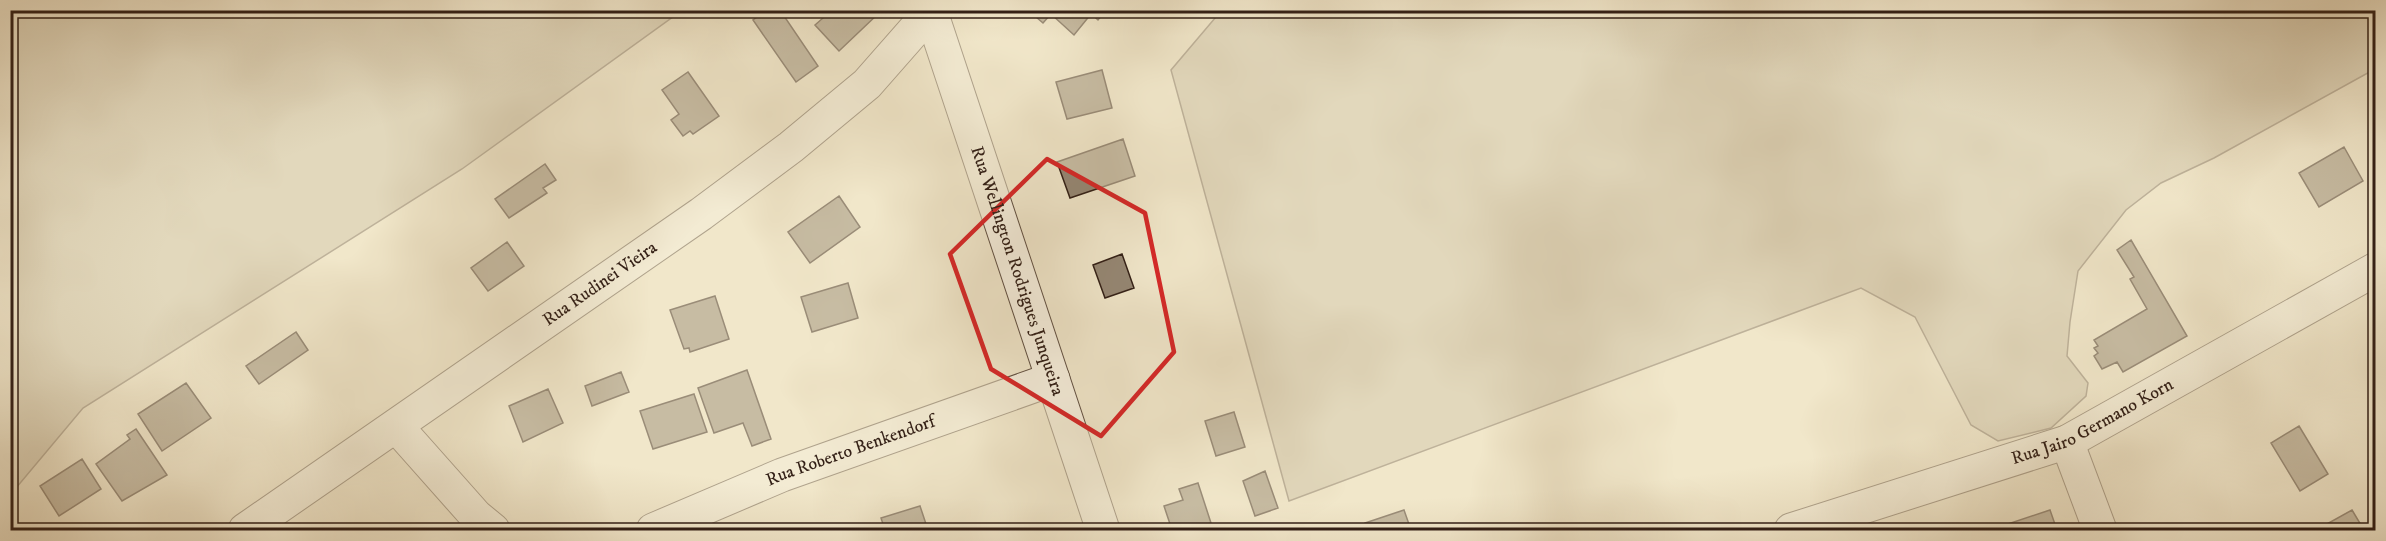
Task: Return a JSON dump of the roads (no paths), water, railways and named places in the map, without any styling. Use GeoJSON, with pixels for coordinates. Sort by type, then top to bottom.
{"type":"FeatureCollection","features":[{"type":"Feature","properties":{"kind":"street","name":"Rua Wellington Rodrigues Junqueira"},"geometry":{"type":"LineString","coordinates":[[932,11],[1103,531]]}},
{"type":"Feature","properties":{"kind":"street","name":"Rua Rudinei Vieira"},"geometry":{"type":"LineString","coordinates":[[245,531],[701,214],[791,147],[867,84],[932,11]]}},
{"type":"Feature","properties":{"kind":"street","name":"Rua Jairo Germano Korn"},"geometry":{"type":"LineString","coordinates":[[1791,531],[2067,442],[2376,269]]}},
{"type":"Feature","properties":{"kind":"street","name":"Rua Roberto Benkendorf"},"geometry":{"type":"LineString","coordinates":[[653,531],[782,475],[1053,379]]}},
{"type":"Feature","properties":{"kind":"street"},"geometry":{"type":"LineString","coordinates":[[397,427],[476,516],[493,531]]}},
{"type":"Feature","properties":{"kind":"street"},"geometry":{"type":"LineString","coordinates":[[2067,442],[2100,531]]}}]}
